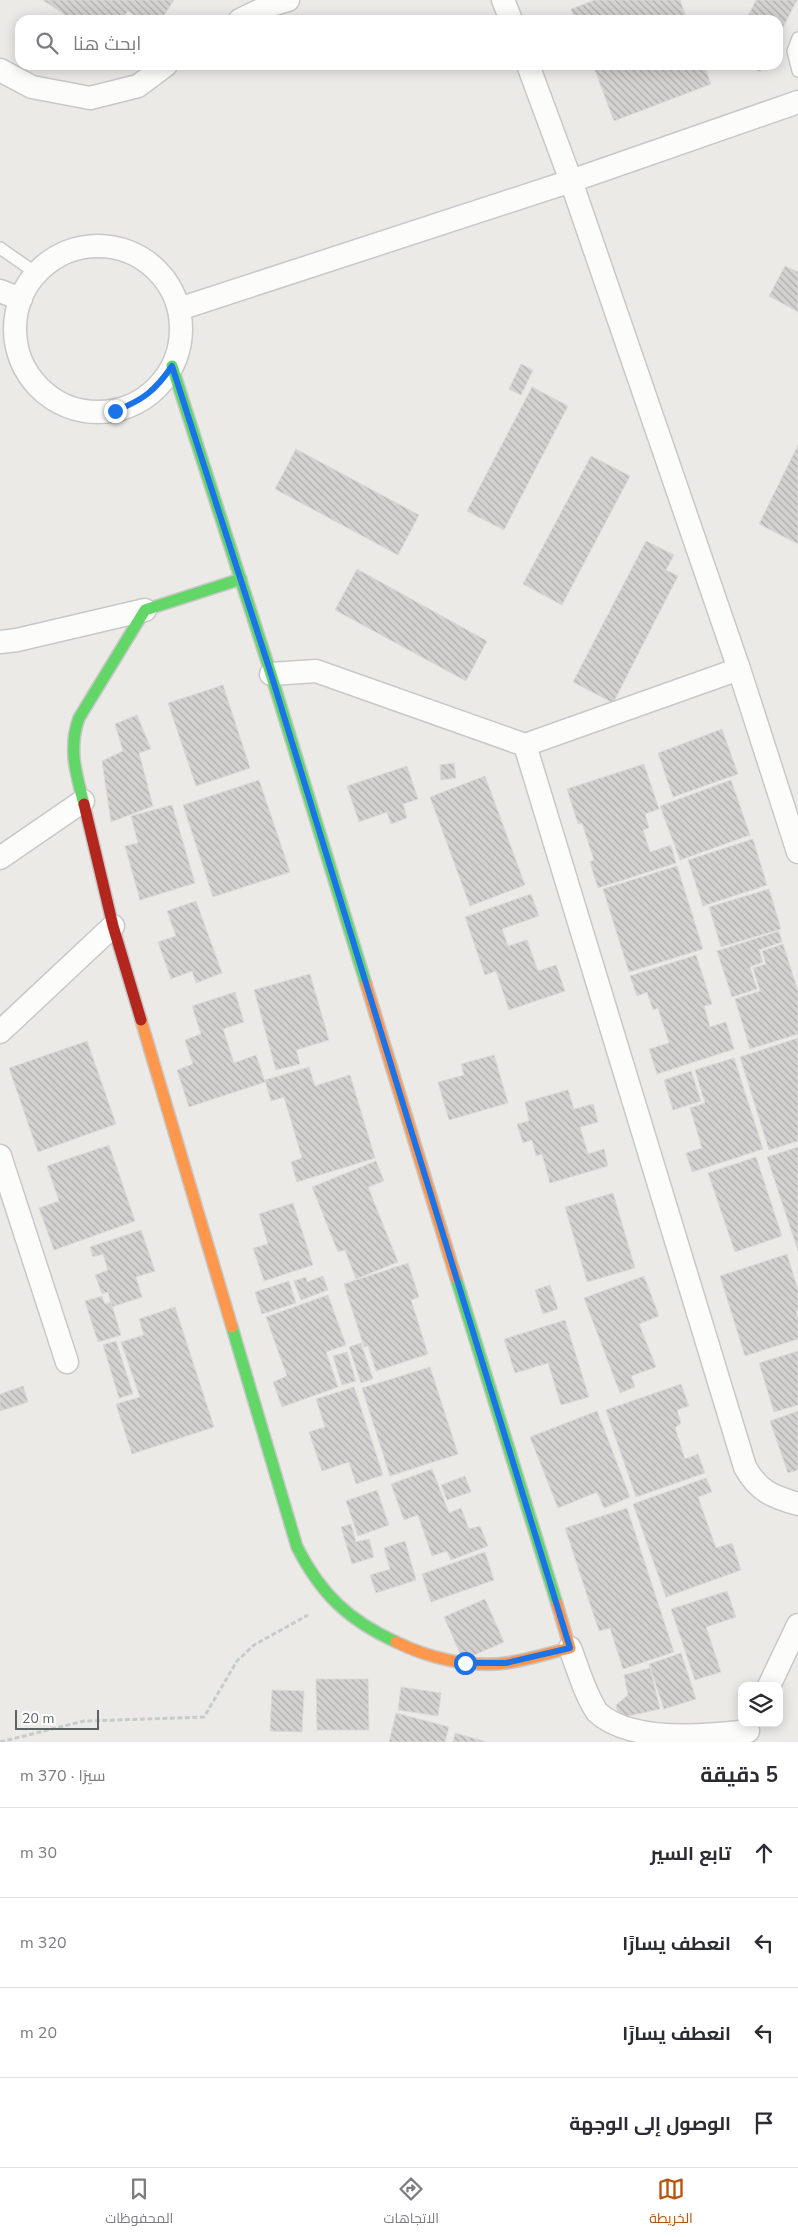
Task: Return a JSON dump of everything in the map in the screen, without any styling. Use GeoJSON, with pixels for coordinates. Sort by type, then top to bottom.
{"type":"FeatureCollection","features":[{"type":"Feature","properties":{"kind":"street"},"geometry":{"type":"LineString","coordinates":[[250,15],[271,5],[288,0]]}},
{"type":"Feature","properties":{"kind":"street"},"geometry":{"type":"LineString","coordinates":[[503,0],[509,15]]}},
{"type":"Feature","properties":{"kind":"street"},"geometry":{"type":"LineString","coordinates":[[0,70],[32,87],[90,98],[138,86],[159,70]]}},
{"type":"Feature","properties":{"kind":"street"},"geometry":{"type":"LineString","coordinates":[[530,70],[571,181],[739,669],[798,852]]}},
{"type":"Feature","properties":{"kind":"street"},"geometry":{"type":"LineString","coordinates":[[179,309],[571,181],[798,102]]}},
{"type":"Feature","properties":{"kind":"street"},"geometry":{"type":"LineString","coordinates":[[88,246],[118,248],[145,260],[166,282],[179,309],[181,329],[179,348],[172,366],[158,387],[138,402],[115,411],[90,412],[66,406],[45,393],[9,354],[15,325],[10,295],[60,255],[88,246]]}},
{"type":"Feature","properties":{"kind":"street"},"geometry":{"type":"LineString","coordinates":[[172,366],[242,579],[570,1648],[597,1713],[618,1731],[640,1741],[669,1742],[748,1732]]}},
{"type":"Feature","properties":{"kind":"street"},"geometry":{"type":"LineString","coordinates":[[0,642],[17,640],[145,610],[242,579]]}},
{"type":"Feature","properties":{"kind":"street"},"geometry":{"type":"LineString","coordinates":[[145,610],[78,718],[73,734],[72,755],[113,926],[297,1547],[312,1576],[332,1602],[379,1635],[418,1652],[465,1663],[506,1663],[570,1648]]}},
{"type":"Feature","properties":{"kind":"street"},"geometry":{"type":"LineString","coordinates":[[271,674],[316,671],[525,745],[739,669]]}},
{"type":"Feature","properties":{"kind":"street"},"geometry":{"type":"LineString","coordinates":[[525,745],[745,1467],[752,1479],[769,1495],[798,1504]]}},
{"type":"Feature","properties":{"kind":"street"},"geometry":{"type":"LineString","coordinates":[[0,858],[83,801]]}},
{"type":"Feature","properties":{"kind":"street"},"geometry":{"type":"LineString","coordinates":[[0,1032],[113,926]]}},
{"type":"Feature","properties":{"kind":"street"},"geometry":{"type":"LineString","coordinates":[[0,1156],[66,1362]]}},
{"type":"Feature","properties":{"kind":"street"},"geometry":{"type":"LineString","coordinates":[[771,1682],[798,1625]]}},
{"type":"Feature","properties":{"kind":"lane"},"geometry":{"type":"LineString","coordinates":[[798,38],[793,51],[798,71]]}},
{"type":"Feature","properties":{"kind":"lane"},"geometry":{"type":"LineString","coordinates":[[0,248],[36,273]]}},
{"type":"Feature","properties":{"kind":"path"},"geometry":{"type":"LineString","coordinates":[[0,1742],[84,1721],[204,1717],[237,1661],[254,1645],[332,1602]]}},
{"type":"Feature","properties":{"kind":"building"},"geometry":{"type":"Polygon","coordinates":[[[43,0],[174,0],[164,15],[134,15],[128,11],[125,15],[65,15],[43,0]]]}},
{"type":"Feature","properties":{"kind":"building"},"geometry":{"type":"Polygon","coordinates":[[[595,0],[680,0],[685,15],[573,15],[571,9],[595,0]]]}},
{"type":"Feature","properties":{"kind":"building"},"geometry":{"type":"Polygon","coordinates":[[[756,0],[797,0],[783,27],[783,15],[748,15],[756,0]]]}},
{"type":"Feature","properties":{"kind":"building"},"geometry":{"type":"Polygon","coordinates":[[[595,70],[706,70],[711,84],[614,121],[595,70]]]}},
{"type":"Feature","properties":{"kind":"building"},"geometry":{"type":"Polygon","coordinates":[[[785,266],[798,272],[798,312],[769,296],[785,266]]]}},
{"type":"Feature","properties":{"kind":"building"},"geometry":{"type":"Polygon","coordinates":[[[521,364],[533,370],[521,395],[509,389],[521,364]]]}},
{"type":"Feature","properties":{"kind":"building"},"geometry":{"type":"Polygon","coordinates":[[[532,387],[568,406],[504,530],[467,511],[532,387]]]}},
{"type":"Feature","properties":{"kind":"building"},"geometry":{"type":"Polygon","coordinates":[[[798,445],[798,544],[759,524],[798,445]]]}},
{"type":"Feature","properties":{"kind":"building"},"geometry":{"type":"Polygon","coordinates":[[[296,449],[419,515],[398,555],[275,489],[296,449]]]}},
{"type":"Feature","properties":{"kind":"building"},"geometry":{"type":"Polygon","coordinates":[[[591,456],[630,476],[562,605],[523,584],[591,456]]]}},
{"type":"Feature","properties":{"kind":"building"},"geometry":{"type":"Polygon","coordinates":[[[646,541],[674,555],[666,570],[678,576],[613,703],[573,682],[646,541]]]}},
{"type":"Feature","properties":{"kind":"building"},"geometry":{"type":"Polygon","coordinates":[[[357,569],[487,641],[466,681],[335,610],[357,569]]]}},
{"type":"Feature","properties":{"kind":"building"},"geometry":{"type":"Polygon","coordinates":[[[223,685],[250,768],[196,786],[168,703],[223,685]]]}},
{"type":"Feature","properties":{"kind":"building"},"geometry":{"type":"Polygon","coordinates":[[[137,715],[151,749],[139,753],[153,806],[111,822],[102,761],[123,751],[115,724],[137,715]]]}},
{"type":"Feature","properties":{"kind":"building"},"geometry":{"type":"Polygon","coordinates":[[[722,729],[738,774],[673,797],[658,753],[722,729]]]}},
{"type":"Feature","properties":{"kind":"building"},"geometry":{"type":"Polygon","coordinates":[[[454,763],[456,778],[441,780],[440,765],[454,763]]]}},
{"type":"Feature","properties":{"kind":"building"},"geometry":{"type":"Polygon","coordinates":[[[644,764],[659,809],[645,814],[649,828],[643,830],[650,852],[671,845],[676,863],[598,888],[590,862],[594,860],[582,823],[578,824],[567,789],[644,764]]]}},
{"type":"Feature","properties":{"kind":"building"},"geometry":{"type":"Polygon","coordinates":[[[407,766],[418,799],[403,804],[407,818],[391,824],[387,812],[359,822],[347,786],[407,766]]]}},
{"type":"Feature","properties":{"kind":"building"},"geometry":{"type":"Polygon","coordinates":[[[485,776],[525,885],[470,906],[430,797],[485,776]]]}},
{"type":"Feature","properties":{"kind":"building"},"geometry":{"type":"Polygon","coordinates":[[[259,780],[290,872],[213,897],[183,805],[259,780]]]}},
{"type":"Feature","properties":{"kind":"building"},"geometry":{"type":"Polygon","coordinates":[[[731,780],[750,835],[680,860],[660,806],[731,780]]]}},
{"type":"Feature","properties":{"kind":"building"},"geometry":{"type":"Polygon","coordinates":[[[172,805],[195,883],[140,900],[125,846],[138,843],[131,816],[172,805]]]}},
{"type":"Feature","properties":{"kind":"building"},"geometry":{"type":"Polygon","coordinates":[[[753,839],[767,885],[703,906],[688,860],[753,839]]]}},
{"type":"Feature","properties":{"kind":"building"},"geometry":{"type":"Polygon","coordinates":[[[677,866],[703,949],[629,972],[603,889],[677,866]]]}},
{"type":"Feature","properties":{"kind":"building"},"geometry":{"type":"Polygon","coordinates":[[[769,889],[781,929],[721,947],[709,907],[769,889]]]}},
{"type":"Feature","properties":{"kind":"building"},"geometry":{"type":"Polygon","coordinates":[[[531,894],[539,916],[502,929],[508,946],[527,940],[538,971],[556,965],[565,991],[509,1010],[496,971],[485,975],[465,917],[531,894]]]}},
{"type":"Feature","properties":{"kind":"building"},"geometry":{"type":"Polygon","coordinates":[[[196,901],[222,973],[196,983],[192,971],[171,979],[158,942],[176,936],[167,911],[196,901]]]}},
{"type":"Feature","properties":{"kind":"building"},"geometry":{"type":"Polygon","coordinates":[[[779,931],[782,942],[759,950],[763,962],[750,967],[757,989],[732,997],[717,951],[779,931]]]}},
{"type":"Feature","properties":{"kind":"building"},"geometry":{"type":"Polygon","coordinates":[[[783,944],[798,991],[798,1034],[750,1049],[735,999],[760,991],[753,968],[766,964],[762,951],[783,944]]]}},
{"type":"Feature","properties":{"kind":"building"},"geometry":{"type":"Polygon","coordinates":[[[696,955],[712,1004],[704,1006],[710,1027],[726,1022],[734,1049],[657,1074],[649,1049],[669,1043],[658,1008],[653,1010],[647,992],[637,996],[630,976],[696,955]]]}},
{"type":"Feature","properties":{"kind":"building"},"geometry":{"type":"Polygon","coordinates":[[[310,974],[329,1040],[296,1050],[300,1064],[276,1070],[254,990],[310,974]]]}},
{"type":"Feature","properties":{"kind":"building"},"geometry":{"type":"Polygon","coordinates":[[[235,992],[244,1022],[223,1029],[234,1063],[256,1055],[265,1082],[189,1107],[177,1070],[193,1064],[185,1040],[201,1034],[192,1006],[235,992]]]}},
{"type":"Feature","properties":{"kind":"building"},"geometry":{"type":"Polygon","coordinates":[[[798,1038],[798,1141],[769,1150],[740,1057],[798,1038]]]}},
{"type":"Feature","properties":{"kind":"building"},"geometry":{"type":"Polygon","coordinates":[[[87,1041],[116,1124],[38,1152],[9,1068],[87,1041]]]}},
{"type":"Feature","properties":{"kind":"building"},"geometry":{"type":"Polygon","coordinates":[[[494,1055],[508,1103],[449,1120],[438,1082],[464,1075],[461,1064],[494,1055]]]}},
{"type":"Feature","properties":{"kind":"building"},"geometry":{"type":"Polygon","coordinates":[[[734,1058],[763,1149],[692,1172],[686,1153],[702,1148],[690,1108],[705,1103],[695,1070],[734,1058]]]}},
{"type":"Feature","properties":{"kind":"building"},"geometry":{"type":"Polygon","coordinates":[[[309,1067],[315,1086],[350,1075],[375,1158],[297,1182],[291,1162],[302,1158],[284,1097],[271,1101],[265,1080],[309,1067]]]}},
{"type":"Feature","properties":{"kind":"building"},"geometry":{"type":"Polygon","coordinates":[[[691,1071],[701,1101],[673,1110],[664,1080],[691,1071]]]}},
{"type":"Feature","properties":{"kind":"building"},"geometry":{"type":"Polygon","coordinates":[[[568,1090],[574,1109],[593,1104],[598,1122],[580,1127],[588,1154],[604,1149],[608,1166],[550,1183],[542,1154],[536,1156],[532,1140],[523,1143],[517,1124],[529,1121],[525,1102],[568,1090]]]}},
{"type":"Feature","properties":{"kind":"building"},"geometry":{"type":"Polygon","coordinates":[[[109,1145],[135,1221],[54,1250],[39,1208],[59,1201],[47,1166],[109,1145]]]}},
{"type":"Feature","properties":{"kind":"building"},"geometry":{"type":"Polygon","coordinates":[[[798,1147],[798,1251],[767,1157],[798,1147]]]}},
{"type":"Feature","properties":{"kind":"building"},"geometry":{"type":"Polygon","coordinates":[[[756,1157],[782,1236],[735,1252],[708,1173],[756,1157]]]}},
{"type":"Feature","properties":{"kind":"building"},"geometry":{"type":"Polygon","coordinates":[[[376,1161],[384,1181],[368,1187],[398,1262],[356,1279],[345,1250],[338,1252],[312,1187],[376,1161]]]}},
{"type":"Feature","properties":{"kind":"building"},"geometry":{"type":"Polygon","coordinates":[[[613,1193],[635,1268],[587,1282],[565,1207],[613,1193]]]}},
{"type":"Feature","properties":{"kind":"building"},"geometry":{"type":"Polygon","coordinates":[[[293,1203],[313,1265],[264,1281],[253,1248],[268,1244],[259,1214],[293,1203]]]}},
{"type":"Feature","properties":{"kind":"building"},"geometry":{"type":"Polygon","coordinates":[[[141,1230],[155,1271],[136,1277],[142,1297],[112,1307],[108,1292],[102,1294],[95,1275],[108,1270],[103,1254],[93,1257],[90,1247],[141,1230]]]}},
{"type":"Feature","properties":{"kind":"building"},"geometry":{"type":"Polygon","coordinates":[[[787,1254],[798,1290],[798,1311],[796,1311],[798,1339],[745,1356],[720,1276],[787,1254]]]}},
{"type":"Feature","properties":{"kind":"building"},"geometry":{"type":"Polygon","coordinates":[[[408,1263],[419,1297],[411,1300],[428,1354],[376,1371],[368,1346],[364,1347],[344,1284],[408,1263]]]}},
{"type":"Feature","properties":{"kind":"building"},"geometry":{"type":"Polygon","coordinates":[[[323,1276],[328,1290],[301,1300],[294,1281],[306,1277],[307,1282],[323,1276]]]}},
{"type":"Feature","properties":{"kind":"building"},"geometry":{"type":"Polygon","coordinates":[[[644,1276],[659,1316],[639,1324],[656,1367],[631,1376],[635,1387],[620,1393],[584,1298],[644,1276]]]}},
{"type":"Feature","properties":{"kind":"building"},"geometry":{"type":"Polygon","coordinates":[[[289,1281],[296,1303],[262,1314],[255,1292],[289,1281]]]}},
{"type":"Feature","properties":{"kind":"building"},"geometry":{"type":"Polygon","coordinates":[[[550,1285],[558,1309],[543,1314],[535,1290],[550,1285]]]}},
{"type":"Feature","properties":{"kind":"building"},"geometry":{"type":"Polygon","coordinates":[[[328,1295],[346,1345],[326,1352],[338,1387],[282,1407],[273,1382],[287,1376],[266,1317],[328,1295]]]}},
{"type":"Feature","properties":{"kind":"building"},"geometry":{"type":"Polygon","coordinates":[[[102,1296],[105,1304],[111,1302],[121,1335],[98,1342],[85,1301],[102,1296]]]}},
{"type":"Feature","properties":{"kind":"building"},"geometry":{"type":"Polygon","coordinates":[[[175,1307],[214,1427],[132,1454],[116,1404],[140,1397],[121,1342],[144,1335],[139,1319],[175,1307]]]}},
{"type":"Feature","properties":{"kind":"building"},"geometry":{"type":"Polygon","coordinates":[[[565,1320],[589,1397],[561,1405],[548,1363],[515,1373],[504,1339],[565,1320]]]}},
{"type":"Feature","properties":{"kind":"building"},"geometry":{"type":"Polygon","coordinates":[[[116,1341],[133,1394],[119,1398],[103,1345],[116,1341]]]}},
{"type":"Feature","properties":{"kind":"building"},"geometry":{"type":"Polygon","coordinates":[[[361,1343],[373,1379],[361,1383],[349,1347],[361,1343]]]}},
{"type":"Feature","properties":{"kind":"building"},"geometry":{"type":"Polygon","coordinates":[[[798,1351],[798,1405],[774,1412],[759,1363],[798,1351]]]}},
{"type":"Feature","properties":{"kind":"building"},"geometry":{"type":"Polygon","coordinates":[[[347,1352],[356,1381],[342,1385],[333,1356],[347,1352]]]}},
{"type":"Feature","properties":{"kind":"building"},"geometry":{"type":"Polygon","coordinates":[[[430,1367],[458,1454],[390,1476],[362,1388],[430,1367]]]}},
{"type":"Feature","properties":{"kind":"building"},"geometry":{"type":"Polygon","coordinates":[[[681,1384],[689,1406],[677,1410],[681,1423],[675,1428],[685,1459],[698,1454],[705,1473],[636,1497],[606,1410],[681,1384]]]}},
{"type":"Feature","properties":{"kind":"building"},"geometry":{"type":"Polygon","coordinates":[[[23,1386],[28,1402],[0,1411],[0,1394],[23,1386]]]}},
{"type":"Feature","properties":{"kind":"building"},"geometry":{"type":"Polygon","coordinates":[[[354,1387],[383,1475],[356,1484],[349,1462],[322,1471],[309,1432],[325,1427],[316,1399],[354,1387]]]}},
{"type":"Feature","properties":{"kind":"building"},"geometry":{"type":"Polygon","coordinates":[[[597,1411],[630,1497],[604,1508],[597,1492],[558,1508],[530,1437],[597,1411]]]}},
{"type":"Feature","properties":{"kind":"building"},"geometry":{"type":"Polygon","coordinates":[[[798,1411],[798,1470],[788,1473],[770,1421],[798,1411]]]}},
{"type":"Feature","properties":{"kind":"building"},"geometry":{"type":"Polygon","coordinates":[[[432,1469],[449,1513],[461,1508],[469,1529],[480,1526],[488,1546],[451,1560],[447,1551],[432,1556],[418,1515],[404,1520],[391,1484],[432,1469]]]}},
{"type":"Feature","properties":{"kind":"building"},"geometry":{"type":"Polygon","coordinates":[[[465,1476],[471,1492],[447,1500],[441,1485],[465,1476]]]}},
{"type":"Feature","properties":{"kind":"building"},"geometry":{"type":"Polygon","coordinates":[[[706,1478],[712,1492],[698,1497],[716,1548],[732,1543],[741,1570],[666,1597],[633,1504],[706,1478]]]}},
{"type":"Feature","properties":{"kind":"building"},"geometry":{"type":"Polygon","coordinates":[[[377,1490],[389,1525],[358,1536],[346,1501],[377,1490]]]}},
{"type":"Feature","properties":{"kind":"building"},"geometry":{"type":"Polygon","coordinates":[[[627,1508],[674,1652],[623,1669],[610,1628],[599,1631],[565,1528],[627,1508]]]}},
{"type":"Feature","properties":{"kind":"building"},"geometry":{"type":"Polygon","coordinates":[[[351,1524],[356,1542],[369,1539],[374,1557],[352,1564],[341,1527],[351,1524]]]}},
{"type":"Feature","properties":{"kind":"building"},"geometry":{"type":"Polygon","coordinates":[[[405,1541],[416,1580],[376,1593],[370,1575],[390,1569],[384,1548],[405,1541]]]}},
{"type":"Feature","properties":{"kind":"building"},"geometry":{"type":"Polygon","coordinates":[[[485,1552],[494,1580],[431,1602],[422,1574],[485,1552]]]}},
{"type":"Feature","properties":{"kind":"building"},"geometry":{"type":"Polygon","coordinates":[[[727,1591],[736,1617],[706,1627],[721,1672],[695,1680],[671,1609],[727,1591]]]}},
{"type":"Feature","properties":{"kind":"building"},"geometry":{"type":"Polygon","coordinates":[[[485,1599],[504,1642],[463,1660],[444,1617],[485,1599]]]}},
{"type":"Feature","properties":{"kind":"building"},"geometry":{"type":"Polygon","coordinates":[[[681,1653],[696,1699],[664,1709],[649,1664],[681,1653]]]}},
{"type":"Feature","properties":{"kind":"building"},"geometry":{"type":"Polygon","coordinates":[[[650,1668],[660,1709],[619,1718],[616,1705],[628,1695],[624,1675],[650,1668]]]}},
{"type":"Feature","properties":{"kind":"building"},"geometry":{"type":"Polygon","coordinates":[[[316,1679],[368,1679],[369,1730],[317,1730],[316,1679]]]}},
{"type":"Feature","properties":{"kind":"building"},"geometry":{"type":"Polygon","coordinates":[[[401,1687],[441,1693],[438,1716],[398,1710],[401,1687]]]}},
{"type":"Feature","properties":{"kind":"building"},"geometry":{"type":"Polygon","coordinates":[[[272,1690],[304,1691],[302,1732],[270,1731],[272,1690]]]}},
{"type":"Feature","properties":{"kind":"building"},"geometry":{"type":"Polygon","coordinates":[[[396,1713],[449,1727],[445,1742],[389,1742],[396,1713]]]}},
{"type":"Feature","properties":{"kind":"building"},"geometry":{"type":"Polygon","coordinates":[[[455,1733],[487,1742],[453,1742],[455,1733]]]}},
{"type":"Feature","properties":{"kind":"traffic: fast"},"geometry":{"type":"LineString","coordinates":[[172,366],[271,674],[366,984]]}},
{"type":"Feature","properties":{"kind":"traffic: fast"},"geometry":{"type":"LineString","coordinates":[[84,804],[74,761],[74,740],[79,718],[145,610],[241,579]]}},
{"type":"Feature","properties":{"kind":"traffic: fast"},"geometry":{"type":"LineString","coordinates":[[456,1278],[557,1604]]}},
{"type":"Feature","properties":{"kind":"traffic: fast"},"geometry":{"type":"LineString","coordinates":[[232,1327],[297,1547],[316,1579],[338,1604],[350,1615],[379,1634],[396,1642]]}},
{"type":"Feature","properties":{"kind":"traffic: slow"},"geometry":{"type":"LineString","coordinates":[[366,984],[456,1278]]}},
{"type":"Feature","properties":{"kind":"traffic: slow"},"geometry":{"type":"LineString","coordinates":[[141,1020],[232,1327]]}},
{"type":"Feature","properties":{"kind":"traffic: slow"},"geometry":{"type":"LineString","coordinates":[[396,1642],[422,1653],[464,1663],[506,1663],[530,1658],[570,1648],[557,1604]]}},
{"type":"Feature","properties":{"kind":"traffic: jam"},"geometry":{"type":"LineString","coordinates":[[84,804],[113,926],[141,1020]]}},
{"type":"Feature","properties":{"kind":"route"},"geometry":{"type":"LineString","coordinates":[[115,411],[138,402],[158,387],[172,366],[242,579],[570,1648],[506,1663],[465,1663]]}}]}
